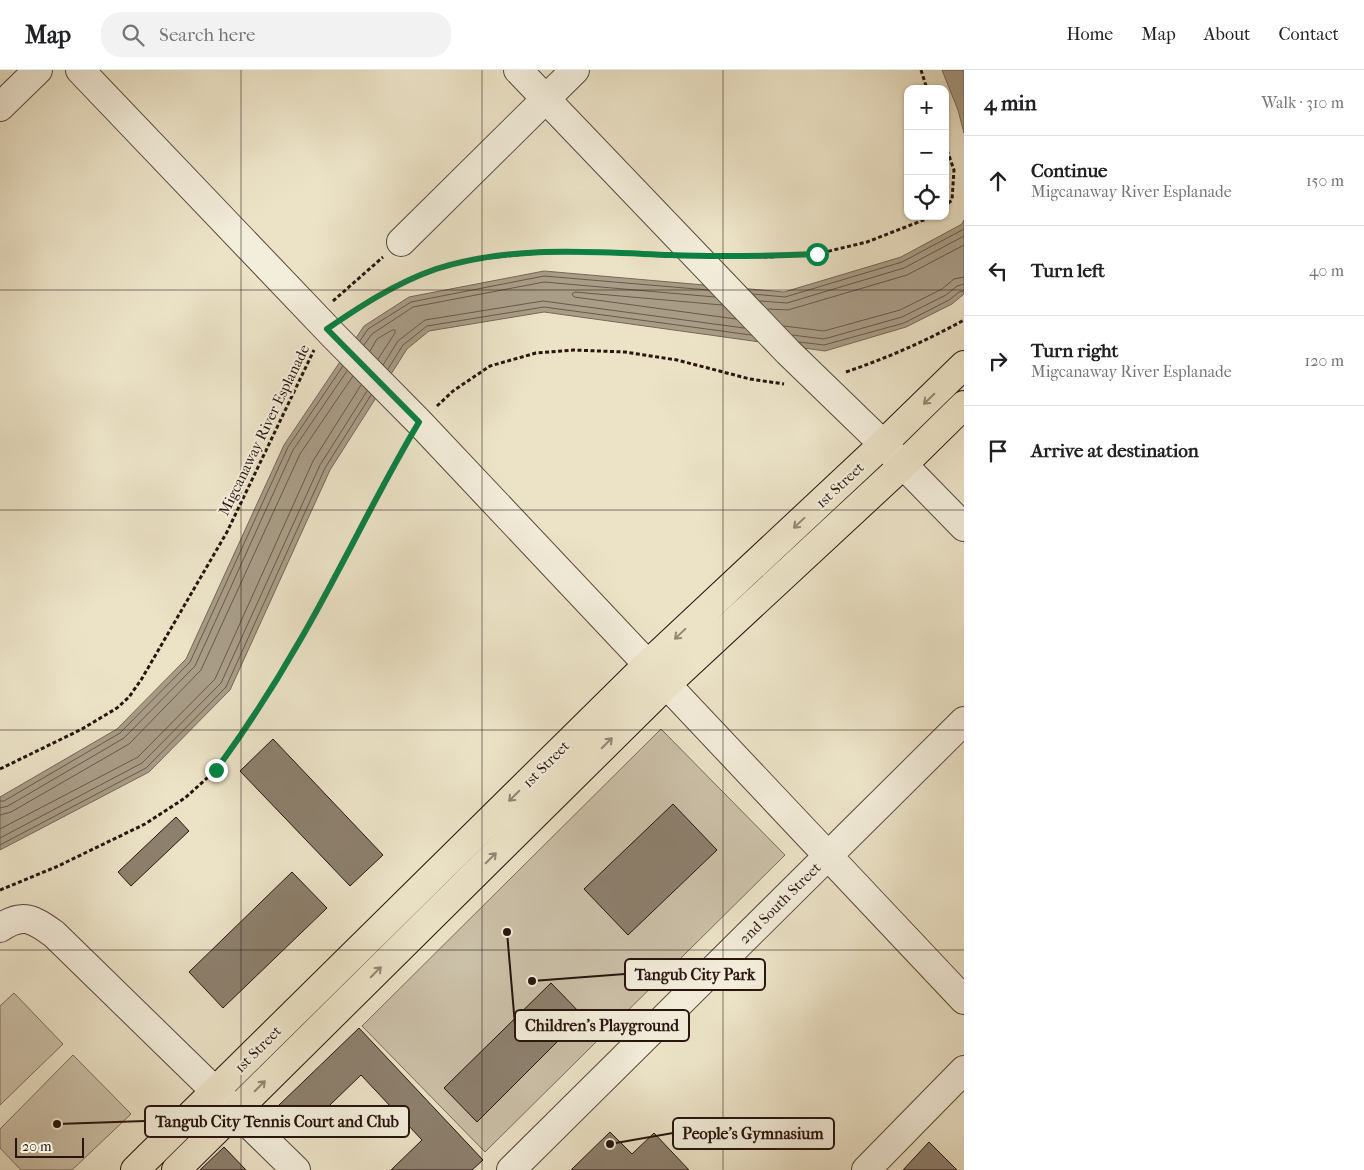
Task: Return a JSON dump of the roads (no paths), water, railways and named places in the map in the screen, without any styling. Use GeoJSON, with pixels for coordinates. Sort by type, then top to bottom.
{"type":"FeatureCollection","features":[{"type":"Feature","properties":{"kind":"main road","name":"1st Street"},"geometry":{"type":"LineString","coordinates":[[135,1170],[648,664],[883,444],[964,365]]}},
{"type":"Feature","properties":{"kind":"main road","name":"1st Street"},"geometry":{"type":"LineString","coordinates":[[176,1170],[667,684],[903,465],[964,405]]}},
{"type":"Feature","properties":{"kind":"street"},"geometry":{"type":"LineString","coordinates":[[0,107],[38,70]]}},
{"type":"Feature","properties":{"kind":"street"},"geometry":{"type":"LineString","coordinates":[[80,70],[325,327],[415,418],[964,1000]]}},
{"type":"Feature","properties":{"kind":"street"},"geometry":{"type":"LineString","coordinates":[[518,70],[788,352],[883,444],[964,527]]}},
{"type":"Feature","properties":{"kind":"street"},"geometry":{"type":"LineString","coordinates":[[401,242],[575,70]]}},
{"type":"Feature","properties":{"kind":"street","name":"2nd South Street"},"geometry":{"type":"LineString","coordinates":[[512,1170],[964,721]]}},
{"type":"Feature","properties":{"kind":"street"},"geometry":{"type":"LineString","coordinates":[[12,923],[37,922],[54,934],[296,1170]]}},
{"type":"Feature","properties":{"kind":"street"},"geometry":{"type":"LineString","coordinates":[[866,1170],[964,1070]]}},
{"type":"Feature","properties":{"kind":"water"},"geometry":{"type":"Polygon","coordinates":[[[942,70],[964,70],[964,133],[958,110],[942,70]]]}},
{"type":"Feature","properties":{"kind":"water"},"geometry":{"type":"Polygon","coordinates":[[[964,220],[964,294],[952,304],[906,327],[825,351],[544,312],[429,331],[407,349],[330,470],[230,690],[149,772],[0,850],[0,797],[117,729],[186,659],[284,445],[364,326],[409,297],[544,271],[784,292],[901,257],[962,224],[964,220]]]}},
{"type":"Feature","properties":{"kind":"place","name":"Children's Playground"},"geometry":{"type":"Point","coordinates":[507,932]}},
{"type":"Feature","properties":{"kind":"place","name":"Tangub City Park"},"geometry":{"type":"Point","coordinates":[532,981]}},
{"type":"Feature","properties":{"kind":"place","name":"Tangub City Tennis Court and Club"},"geometry":{"type":"Point","coordinates":[57,1124]}},
{"type":"Feature","properties":{"kind":"place","name":"People's Gymnasium"},"geometry":{"type":"Point","coordinates":[610,1144]}}]}
